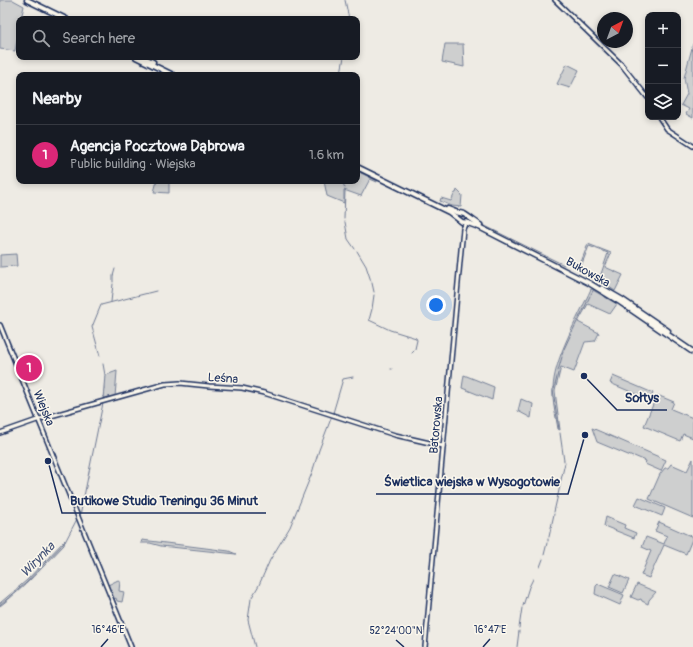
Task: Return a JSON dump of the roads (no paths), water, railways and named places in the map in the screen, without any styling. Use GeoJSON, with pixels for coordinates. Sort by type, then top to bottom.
{"type":"FeatureCollection","features":[{"type":"Feature","properties":{"kind":"main road"},"geometry":{"type":"LineString","coordinates":[[22,0],[54,16]]}},
{"type":"Feature","properties":{"kind":"main road"},"geometry":{"type":"LineString","coordinates":[[27,0],[60,16]]}},
{"type":"Feature","properties":{"kind":"main road"},"geometry":{"type":"LineString","coordinates":[[142,60],[167,72]]}},
{"type":"Feature","properties":{"kind":"main road"},"geometry":{"type":"LineString","coordinates":[[149,60],[172,72]]}},
{"type":"Feature","properties":{"kind":"main road"},"geometry":{"type":"LineString","coordinates":[[360,166],[446,208],[462,214],[459,217],[460,220]]}},
{"type":"Feature","properties":{"kind":"main road"},"geometry":{"type":"LineString","coordinates":[[360,167],[445,210],[460,220],[467,220]]}},
{"type":"Feature","properties":{"kind":"main road","name":"Bukowska"},"geometry":{"type":"LineString","coordinates":[[462,214],[466,215],[467,220],[575,272],[610,292],[693,350]]}},
{"type":"Feature","properties":{"kind":"street"},"geometry":{"type":"LineString","coordinates":[[555,0],[621,64],[645,94]]}},
{"type":"Feature","properties":{"kind":"street"},"geometry":{"type":"LineString","coordinates":[[661,120],[667,129],[693,146]]}},
{"type":"Feature","properties":{"kind":"street","name":"Batorowska"},"geometry":{"type":"LineString","coordinates":[[460,220],[463,229]]}},
{"type":"Feature","properties":{"kind":"street","name":"Batorowska"},"geometry":{"type":"LineString","coordinates":[[425,647],[463,229],[467,220]]}},
{"type":"Feature","properties":{"kind":"street","name":"Wiejska"},"geometry":{"type":"LineString","coordinates":[[0,325],[131,647]]}},
{"type":"Feature","properties":{"kind":"street","name":"Leśna"},"geometry":{"type":"LineString","coordinates":[[0,433],[39,420],[157,386],[180,383],[242,388],[264,393],[395,435],[443,446]]}},
{"type":"Feature","properties":{"kind":"waterway"},"geometry":{"type":"LineString","coordinates":[[345,0],[348,16]]}},
{"type":"Feature","properties":{"kind":"waterway"},"geometry":{"type":"LineString","coordinates":[[341,72],[343,60]]}},
{"type":"Feature","properties":{"kind":"waterway"},"geometry":{"type":"LineString","coordinates":[[343,184],[345,188]]}},
{"type":"Feature","properties":{"kind":"waterway"},"geometry":{"type":"LineString","coordinates":[[344,219],[345,191]]}},
{"type":"Feature","properties":{"kind":"waterway"},"geometry":{"type":"LineString","coordinates":[[345,222],[348,239],[355,249]]}},
{"type":"Feature","properties":{"kind":"waterway"},"geometry":{"type":"LineString","coordinates":[[481,224],[564,265]]}},
{"type":"Feature","properties":{"kind":"waterway"},"geometry":{"type":"LineString","coordinates":[[357,251],[366,266],[371,281]]}},
{"type":"Feature","properties":{"kind":"waterway"},"geometry":{"type":"LineString","coordinates":[[113,282],[115,269]]}},
{"type":"Feature","properties":{"kind":"waterway"},"geometry":{"type":"LineString","coordinates":[[598,280],[600,276]]}},
{"type":"Feature","properties":{"kind":"waterway"},"geometry":{"type":"LineString","coordinates":[[372,283],[374,292]]}},
{"type":"Feature","properties":{"kind":"waterway"},"geometry":{"type":"LineString","coordinates":[[111,302],[113,284]]}},
{"type":"Feature","properties":{"kind":"waterway","name":"Wirynka"},"geometry":{"type":"LineString","coordinates":[[100,356],[92,327],[101,305],[156,291]]}},
{"type":"Feature","properties":{"kind":"waterway"},"geometry":{"type":"LineString","coordinates":[[374,295],[369,320],[390,330],[416,338],[415,349]]}},
{"type":"Feature","properties":{"kind":"waterway"},"geometry":{"type":"LineString","coordinates":[[583,311],[590,296]]}},
{"type":"Feature","properties":{"kind":"waterway"},"geometry":{"type":"LineString","coordinates":[[612,300],[617,303]]}},
{"type":"Feature","properties":{"kind":"waterway"},"geometry":{"type":"LineString","coordinates":[[579,318],[582,312]]}},
{"type":"Feature","properties":{"kind":"waterway"},"geometry":{"type":"LineString","coordinates":[[572,332],[578,320]]}},
{"type":"Feature","properties":{"kind":"waterway"},"geometry":{"type":"LineString","coordinates":[[564,349],[571,334]]}},
{"type":"Feature","properties":{"kind":"waterway"},"geometry":{"type":"LineString","coordinates":[[562,355],[563,351]]}},
{"type":"Feature","properties":{"kind":"waterway"},"geometry":{"type":"LineString","coordinates":[[558,371],[562,357]]}},
{"type":"Feature","properties":{"kind":"waterway","name":"Wirynka"},"geometry":{"type":"LineString","coordinates":[[103,364],[105,375],[103,399]]}},
{"type":"Feature","properties":{"kind":"waterway"},"geometry":{"type":"LineString","coordinates":[[554,389],[558,373]]}},
{"type":"Feature","properties":{"kind":"waterway"},"geometry":{"type":"LineString","coordinates":[[333,413],[343,379],[353,377]]}},
{"type":"Feature","properties":{"kind":"waterway"},"geometry":{"type":"LineString","coordinates":[[553,391],[555,403]]}},
{"type":"Feature","properties":{"kind":"waterway","name":"Wirynka"},"geometry":{"type":"LineString","coordinates":[[80,516],[103,403]]}},
{"type":"Feature","properties":{"kind":"waterway"},"geometry":{"type":"LineString","coordinates":[[555,405],[559,429]]}},
{"type":"Feature","properties":{"kind":"waterway"},"geometry":{"type":"LineString","coordinates":[[252,597],[270,560],[290,527],[312,473],[332,416]]}},
{"type":"Feature","properties":{"kind":"waterway"},"geometry":{"type":"LineString","coordinates":[[560,433],[564,461]]}},
{"type":"Feature","properties":{"kind":"waterway"},"geometry":{"type":"LineString","coordinates":[[560,484],[565,463]]}},
{"type":"Feature","properties":{"kind":"waterway"},"geometry":{"type":"LineString","coordinates":[[554,512],[560,486]]}},
{"type":"Feature","properties":{"kind":"waterway"},"geometry":{"type":"LineString","coordinates":[[549,537],[554,514]]}},
{"type":"Feature","properties":{"kind":"waterway","name":"Wirynka"},"geometry":{"type":"LineString","coordinates":[[0,605],[25,584],[65,542],[77,519]]}},
{"type":"Feature","properties":{"kind":"waterway"},"geometry":{"type":"LineString","coordinates":[[544,555],[547,543]]}},
{"type":"Feature","properties":{"kind":"waterway"},"geometry":{"type":"LineString","coordinates":[[540,567],[543,559]]}},
{"type":"Feature","properties":{"kind":"waterway"},"geometry":{"type":"LineString","coordinates":[[523,606],[533,579]]}},
{"type":"Feature","properties":{"kind":"waterway"},"geometry":{"type":"LineString","coordinates":[[251,599],[248,620],[255,647]]}},
{"type":"Feature","properties":{"kind":"waterway"},"geometry":{"type":"LineString","coordinates":[[519,628],[522,608]]}},
{"type":"Feature","properties":{"kind":"waterway"},"geometry":{"type":"LineString","coordinates":[[517,647],[519,631]]}},
{"type":"Feature","properties":{"kind":"place","name":"Agencja Pocztowa Dąbrowa"},"geometry":{"type":"Point","coordinates":[29,368]}},
{"type":"Feature","properties":{"kind":"place","name":"Sołtys"},"geometry":{"type":"Point","coordinates":[584,376]}},
{"type":"Feature","properties":{"kind":"place","name":"Świetlica wiejska w Wysogotowie"},"geometry":{"type":"Point","coordinates":[585,435]}},
{"type":"Feature","properties":{"kind":"place","name":"Butikowe Studio Treningu 36 Minut"},"geometry":{"type":"Point","coordinates":[48,461]}}]}
